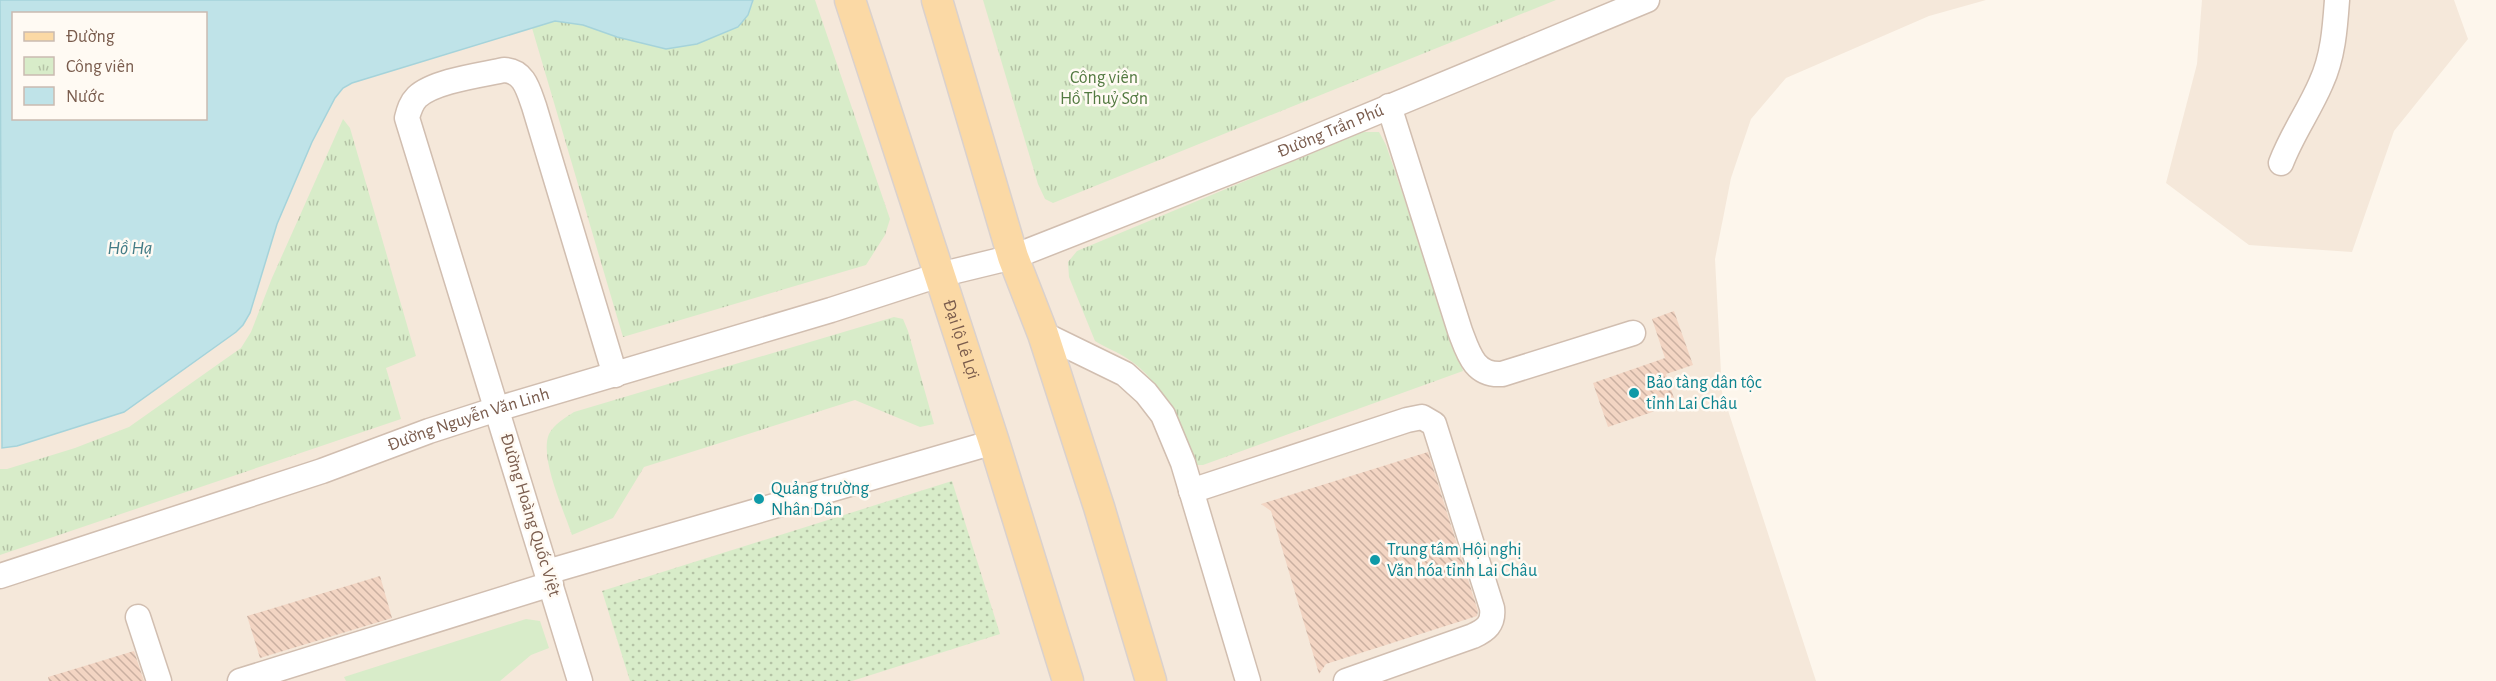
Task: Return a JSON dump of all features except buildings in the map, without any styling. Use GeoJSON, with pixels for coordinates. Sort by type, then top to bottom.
{"type":"FeatureCollection","features":[{"type":"Feature","properties":{"kind":"main road","name":"Đại lộ Lê Lợi"},"geometry":{"type":"LineString","coordinates":[[850,0],[994,442],[1068,681]]}},
{"type":"Feature","properties":{"kind":"main road"},"geometry":{"type":"LineString","coordinates":[[937,0],[1013,257],[1043,334],[1151,681]]}},
{"type":"Feature","properties":{"kind":"street","name":"Đường Trần Phú"},"geometry":{"type":"LineString","coordinates":[[939,275],[1013,257],[1287,149],[1647,0]]}},
{"type":"Feature","properties":{"kind":"street"},"geometry":{"type":"LineString","coordinates":[[2281,163],[2289,142],[2328,67],[2337,0]]}},
{"type":"Feature","properties":{"kind":"street","name":"Đường Hoàng Quốc Việt"},"geometry":{"type":"LineString","coordinates":[[580,681],[417,143],[407,118],[417,97],[448,83],[504,70],[513,70],[521,76],[534,106],[615,375]]}},
{"type":"Feature","properties":{"kind":"street"},"geometry":{"type":"LineString","coordinates":[[1389,106],[1460,331],[1475,364],[1482,371],[1492,375],[1502,374],[1633,333]]}},
{"type":"Feature","properties":{"kind":"street","name":"Đường Nguyễn Văn Linh"},"geometry":{"type":"LineString","coordinates":[[0,576],[311,474],[497,409],[939,275]]}},
{"type":"Feature","properties":{"kind":"street"},"geometry":{"type":"LineString","coordinates":[[1043,334],[1108,364],[1137,383],[1163,416],[1183,463],[1248,681]]}},
{"type":"Feature","properties":{"kind":"street"},"geometry":{"type":"LineString","coordinates":[[1191,491],[1407,420],[1422,417],[1434,424],[1492,608],[1491,623],[1484,631],[1473,636],[1346,681]]}},
{"type":"Feature","properties":{"kind":"street"},"geometry":{"type":"LineString","coordinates":[[240,681],[283,675],[549,578],[994,442]]}},
{"type":"Feature","properties":{"kind":"street"},"geometry":{"type":"LineString","coordinates":[[138,617],[159,681]]}},
{"type":"Feature","properties":{"kind":"shaded area"},"geometry":{"type":"Polygon","coordinates":[[[0,0],[1986,0],[1929,16],[1786,78],[1751,119],[1731,178],[1715,259],[1722,392],[1816,681],[0,681],[0,0]]]}},
{"type":"Feature","properties":{"kind":"shaded area"},"geometry":{"type":"Polygon","coordinates":[[[2202,0],[2454,0],[2468,39],[2394,131],[2352,252],[2249,245],[2166,183],[2197,64],[2202,0]]]}},
{"type":"Feature","properties":{"kind":"green space"},"geometry":{"type":"Polygon","coordinates":[[[753,0],[815,0],[890,219],[885,235],[866,265],[623,337],[532,28],[555,21],[583,25],[617,37],[752,6],[753,0]]]}},
{"type":"Feature","properties":{"kind":"green space","name":"Công viên Hồ Thuỷ Sơn"},"geometry":{"type":"Polygon","coordinates":[[[983,0],[1556,0],[1053,203],[1045,199],[1038,184],[983,0]]]}},
{"type":"Feature","properties":{"kind":"green space"},"geometry":{"type":"Polygon","coordinates":[[[343,119],[350,128],[416,356],[386,368],[401,419],[0,555],[0,469],[7,469],[75,448],[129,427],[241,348],[251,332],[272,278],[343,119]]]}},
{"type":"Feature","properties":{"kind":"green space"},"geometry":{"type":"Polygon","coordinates":[[[1363,132],[1379,132],[1386,145],[1463,371],[1203,465],[1195,465],[1170,406],[1151,380],[1128,359],[1095,341],[1069,277],[1068,262],[1077,251],[1363,132]]]}},
{"type":"Feature","properties":{"kind":"green space"},"geometry":{"type":"Polygon","coordinates":[[[894,317],[903,319],[908,331],[934,424],[920,427],[855,400],[644,467],[613,518],[572,535],[547,456],[549,434],[563,419],[574,412],[894,317]]]}},
{"type":"Feature","properties":{"kind":"green space"},"geometry":{"type":"Polygon","coordinates":[[[952,481],[1000,634],[852,681],[630,681],[602,591],[952,481]]]}},
{"type":"Feature","properties":{"kind":"green space"},"geometry":{"type":"Polygon","coordinates":[[[526,619],[540,621],[549,648],[531,655],[500,681],[346,681],[344,677],[526,619]]]}},
{"type":"Feature","properties":{"kind":"water","name":"Hồ Hạ"},"geometry":{"type":"Polygon","coordinates":[[[0,0],[753,0],[748,15],[738,27],[697,44],[666,49],[617,37],[583,25],[555,21],[352,83],[343,88],[335,98],[312,142],[277,224],[250,313],[243,325],[124,412],[17,446],[2,448],[0,0]]]}},
{"type":"Feature","properties":{"kind":"place","name":"Bảo tàng dân tộc tỉnh Lai Châu"},"geometry":{"type":"Point","coordinates":[1634,393]}},
{"type":"Feature","properties":{"kind":"place","name":"Quảng trường Nhân Dân"},"geometry":{"type":"Point","coordinates":[759,499]}},
{"type":"Feature","properties":{"kind":"place","name":"Trung tâm Hội nghị Văn hóa tỉnh Lai Châu"},"geometry":{"type":"Point","coordinates":[1375,560]}}]}
